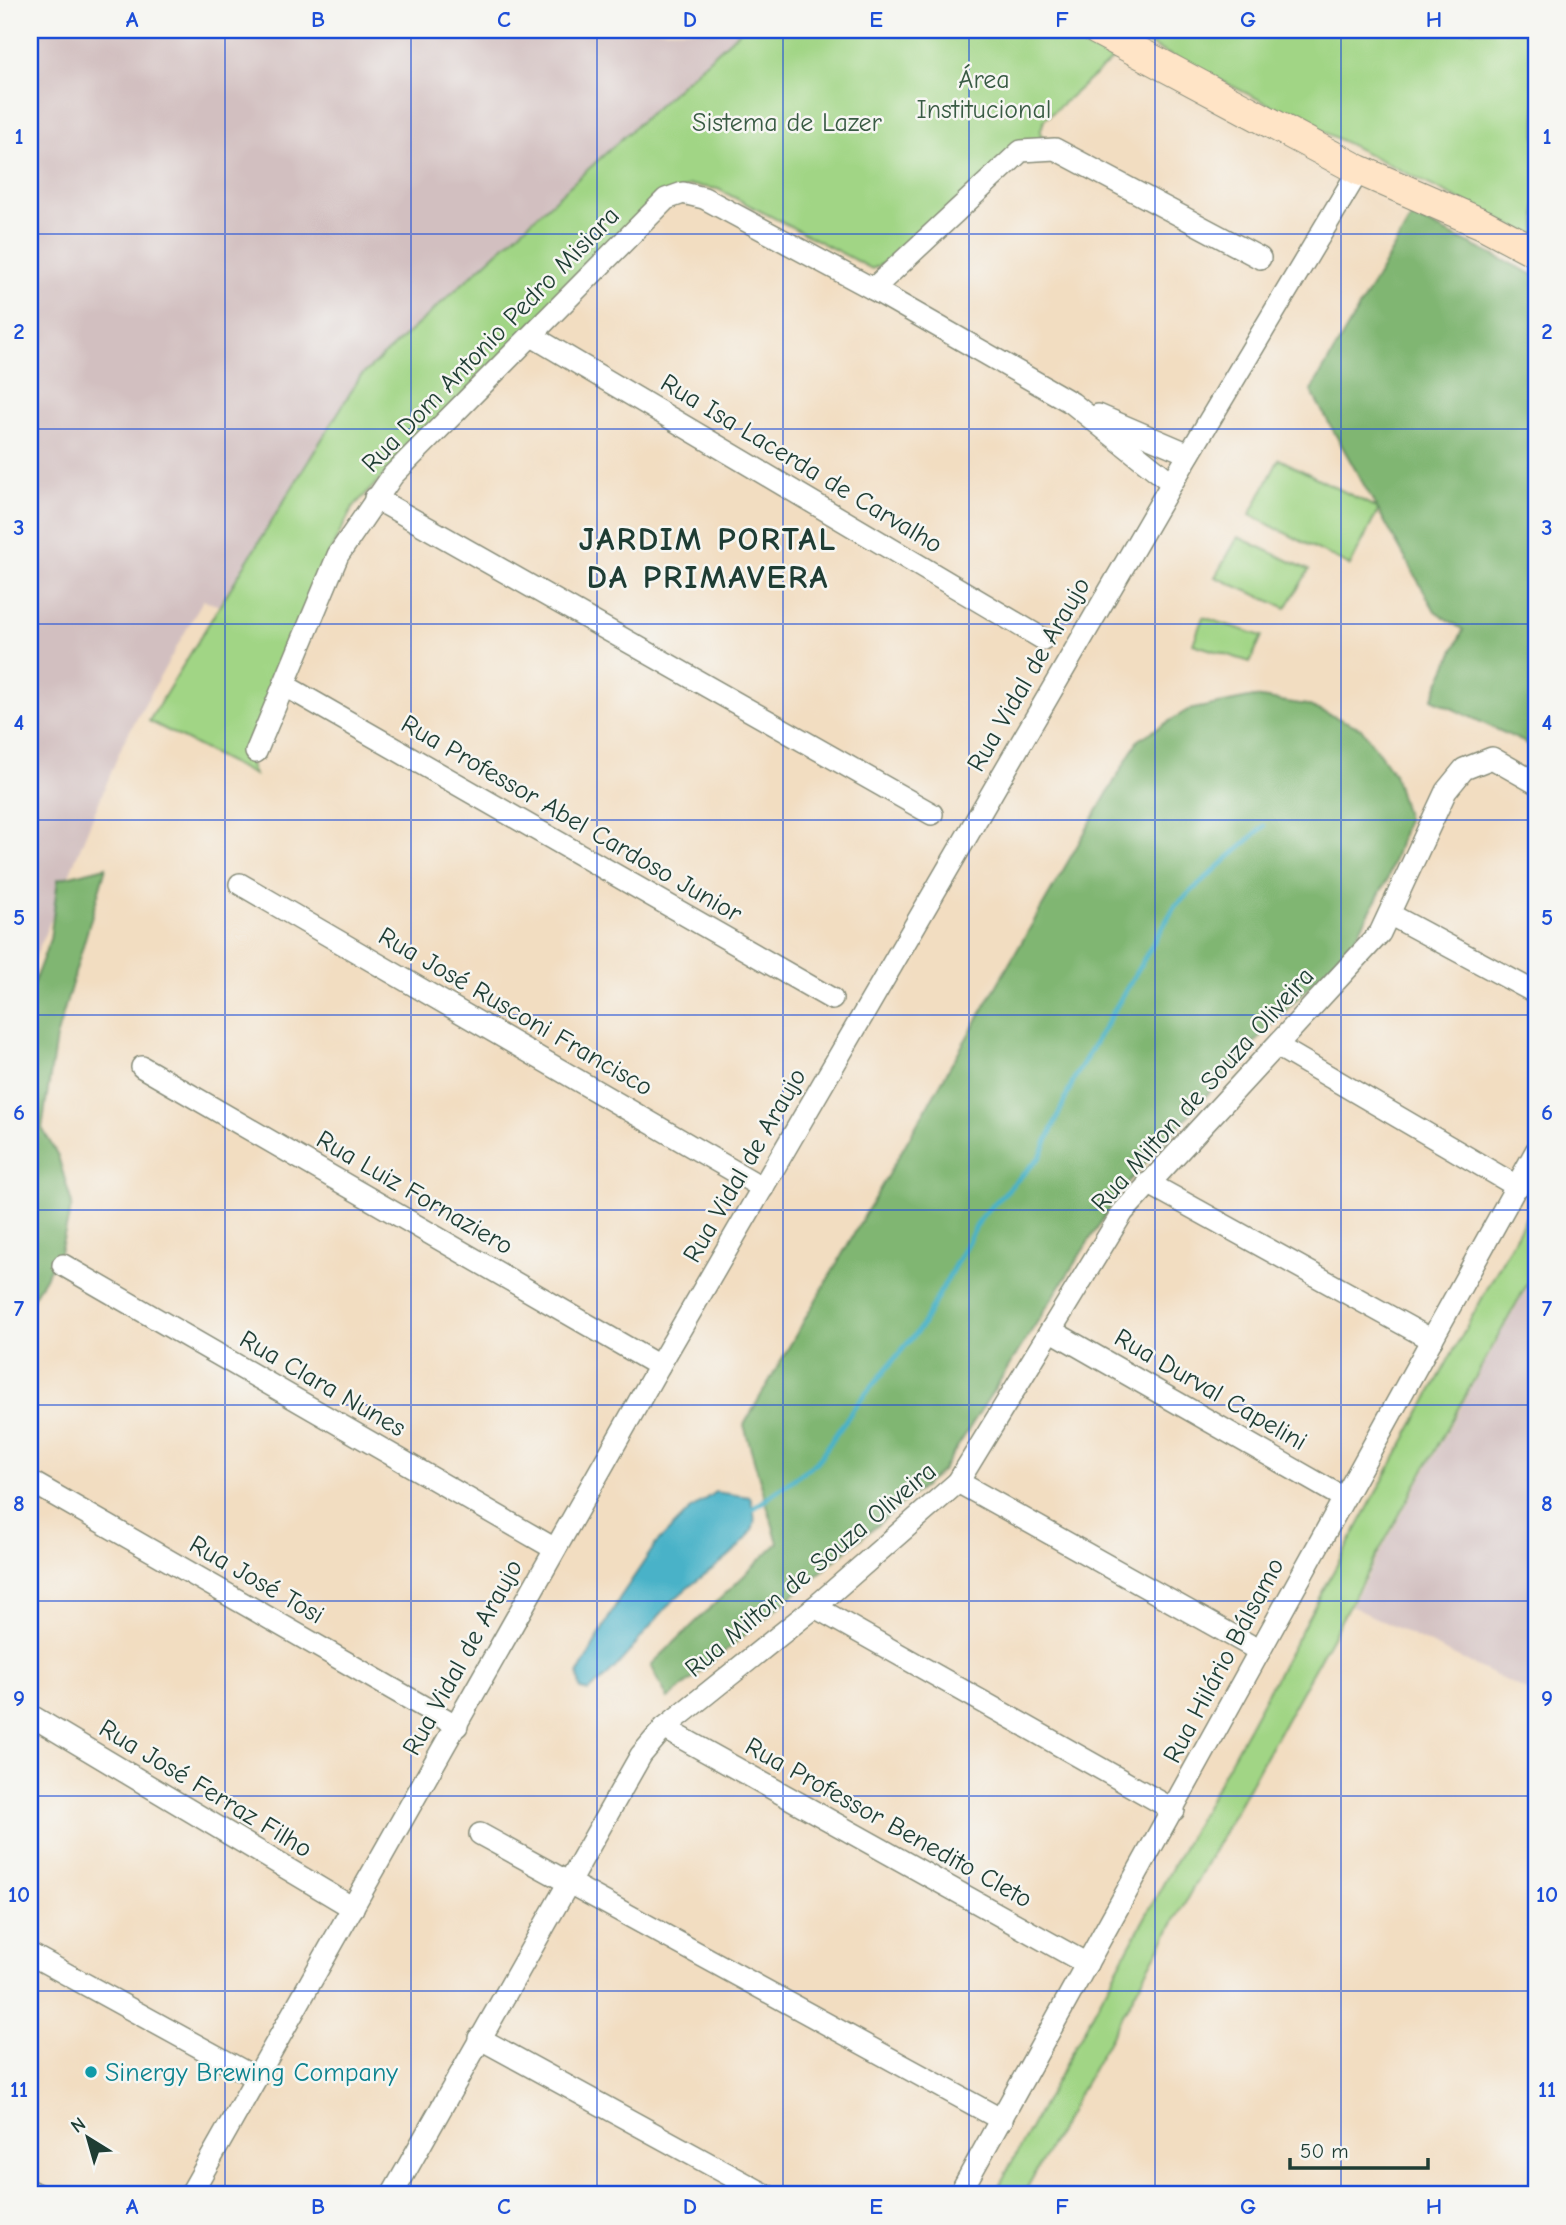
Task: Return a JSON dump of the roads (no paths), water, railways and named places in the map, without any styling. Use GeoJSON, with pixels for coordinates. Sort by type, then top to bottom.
{"type":"FeatureCollection","features":[{"type":"Feature","properties":{"kind":"main road"},"geometry":{"type":"LineString","coordinates":[[1097,30],[1359,170],[1483,224],[1536,252]]}},
{"type":"Feature","properties":{"kind":"street"},"geometry":{"type":"LineString","coordinates":[[1189,454],[1072,403],[873,289],[1021,151],[1055,149],[1260,258]]}},
{"type":"Feature","properties":{"kind":"street","name":"Rua Vidal de Araujo"},"geometry":{"type":"LineString","coordinates":[[190,2195],[659,1366],[1172,483],[1359,170]]}},
{"type":"Feature","properties":{"kind":"street","name":"Rua Dom Antonio Pedro Misiara"},"geometry":{"type":"LineString","coordinates":[[256,752],[338,555],[375,499],[393,475],[666,199],[682,193],[704,198],[873,289]]}},
{"type":"Feature","properties":{"kind":"street","name":"Rua Isa Lacerda de Carvalho"},"geometry":{"type":"LineString","coordinates":[[532,336],[1043,639]]}},
{"type":"Feature","properties":{"kind":"street"},"geometry":{"type":"LineString","coordinates":[[1072,403],[1172,483]]}},
{"type":"Feature","properties":{"kind":"street"},"geometry":{"type":"LineString","coordinates":[[375,499],[932,814]]}},
{"type":"Feature","properties":{"kind":"street","name":"Rua Professor Abel Cardoso Junior"},"geometry":{"type":"LineString","coordinates":[[284,685],[832,999]]}},
{"type":"Feature","properties":{"kind":"street","name":"Rua Milton de Souza Oliveira"},"geometry":{"type":"LineString","coordinates":[[396,2194],[479,2038],[641,1755],[664,1728],[816,1606],[958,1482],[1123,1212],[1380,933],[1391,915],[1446,790],[1464,769],[1492,758],[1536,783]]}},
{"type":"Feature","properties":{"kind":"street","name":"Rua José Rusconi Francisco"},"geometry":{"type":"LineString","coordinates":[[240,884],[763,1188]]}},
{"type":"Feature","properties":{"kind":"street"},"geometry":{"type":"LineString","coordinates":[[1391,915],[1536,993]]}},
{"type":"Feature","properties":{"kind":"street"},"geometry":{"type":"LineString","coordinates":[[1277,1046],[1518,1187]]}},
{"type":"Feature","properties":{"kind":"street","name":"Rua Luiz Fornaziero"},"geometry":{"type":"LineString","coordinates":[[142,1067],[659,1366]]}},
{"type":"Feature","properties":{"kind":"street","name":"Rua Hilário Bálsamo"},"geometry":{"type":"LineString","coordinates":[[959,2195],[1174,1810],[1342,1497],[1536,1151]]}},
{"type":"Feature","properties":{"kind":"street"},"geometry":{"type":"LineString","coordinates":[[1148,1183],[1432,1340]]}},
{"type":"Feature","properties":{"kind":"street","name":"Rua Clara Nunes"},"geometry":{"type":"LineString","coordinates":[[63,1265],[555,1549]]}},
{"type":"Feature","properties":{"kind":"street","name":"Rua Durval Capelini"},"geometry":{"type":"LineString","coordinates":[[1052,1331],[1342,1497]]}},
{"type":"Feature","properties":{"kind":"street","name":"Rua José Tosi"},"geometry":{"type":"LineString","coordinates":[[30,1481],[457,1726]]}},
{"type":"Feature","properties":{"kind":"street"},"geometry":{"type":"LineString","coordinates":[[958,1482],[1260,1651]]}},
{"type":"Feature","properties":{"kind":"street"},"geometry":{"type":"LineString","coordinates":[[816,1606],[1174,1810]]}},
{"type":"Feature","properties":{"kind":"street","name":"Rua José Ferraz Filho"},"geometry":{"type":"LineString","coordinates":[[30,1715],[353,1908]]}},
{"type":"Feature","properties":{"kind":"street","name":"Rua Professor Benedito Cleto"},"geometry":{"type":"LineString","coordinates":[[664,1728],[1087,1965]]}},
{"type":"Feature","properties":{"kind":"street"},"geometry":{"type":"LineString","coordinates":[[480,1834],[1002,2120]]}},
{"type":"Feature","properties":{"kind":"street"},"geometry":{"type":"LineString","coordinates":[[30,1954],[256,2078]]}},
{"type":"Feature","properties":{"kind":"street"},"geometry":{"type":"LineString","coordinates":[[479,2038],[766,2195]]}},
{"type":"Feature","properties":{"kind":"street"},"geometry":{"type":"LineString","coordinates":[[30,2190],[38,2195]]}},
{"type":"Feature","properties":{"kind":"water"},"geometry":{"type":"Polygon","coordinates":[[[715,1492],[750,1497],[755,1520],[750,1533],[735,1551],[677,1597],[613,1670],[588,1691],[580,1689],[578,1674],[619,1599],[656,1544],[689,1511],[715,1492]]]}},
{"type":"Feature","properties":{"kind":"waterway"},"geometry":{"type":"LineString","coordinates":[[750,1511],[817,1462],[854,1408],[921,1327],[982,1216],[1040,1157],[1074,1079],[1175,906],[1264,826]]}},
{"type":"Feature","properties":{"kind":"place","name":"Sinergy Brewing Company"},"geometry":{"type":"Point","coordinates":[91,2072]}},
{"type":"Feature","properties":{"kind":"district","name":"JARDIM PORTAL DA PRIMAVERA"},"geometry":{"type":"Point","coordinates":[708,557]}},
{"type":"Feature","properties":{"kind":"park label","name":"Área Institucional"},"geometry":{"type":"Point","coordinates":[984,94]}},
{"type":"Feature","properties":{"kind":"park label","name":"Sistema de Lazer"},"geometry":{"type":"Point","coordinates":[787,122]}}]}
